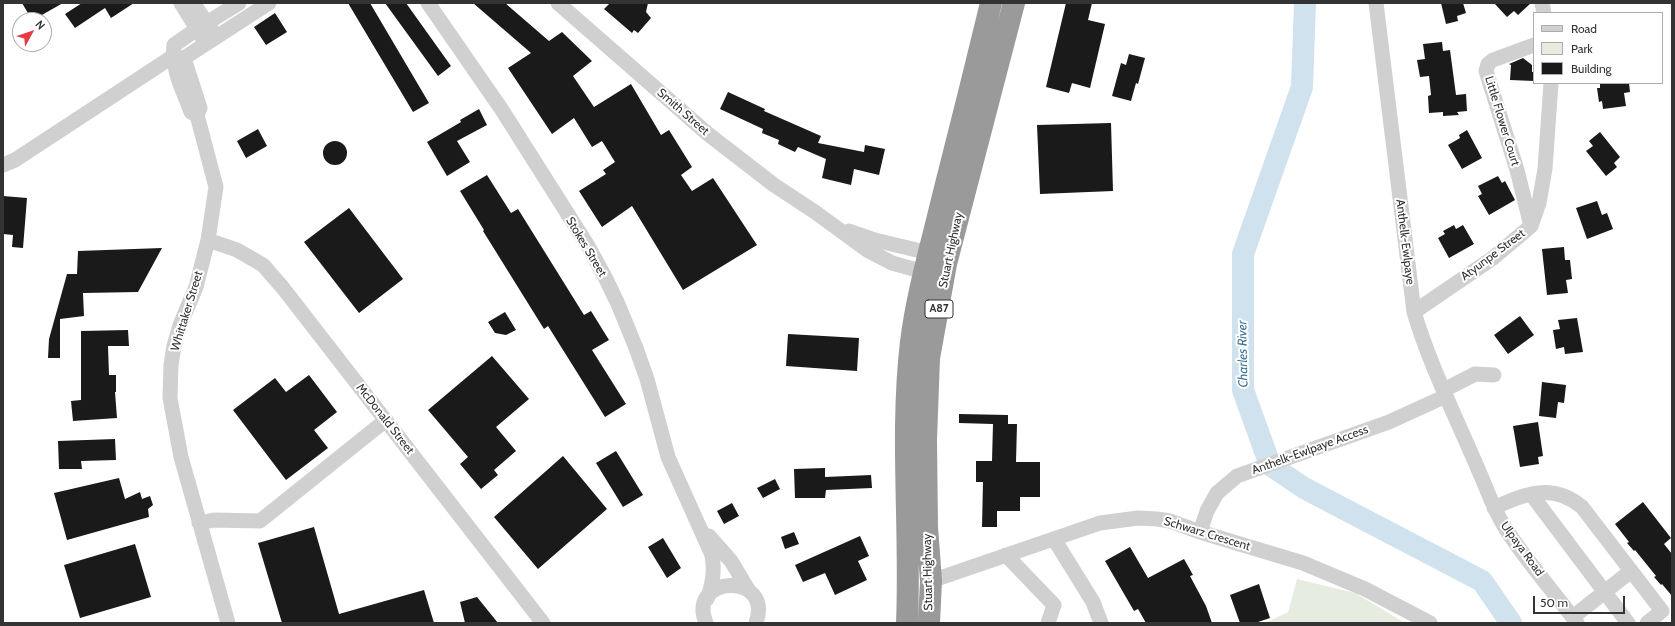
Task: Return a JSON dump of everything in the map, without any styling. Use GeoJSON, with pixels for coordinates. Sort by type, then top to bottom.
{"type":"FeatureCollection","features":[{"type":"Feature","properties":{"kind":"highway","name":"Stuart Highway"},"geometry":{"type":"LineString","coordinates":[[929,623],[931,581],[927,527],[926,403],[936,264],[991,3]]}},
{"type":"Feature","properties":{"kind":"highway","name":"Stuart Highway"},"geometry":{"type":"LineString","coordinates":[[907,623],[909,580],[905,440],[908,376],[912,334],[936,264],[1014,3]]}},
{"type":"Feature","properties":{"kind":"highway"},"geometry":{"type":"LineString","coordinates":[[909,580],[931,581]]}},
{"type":"Feature","properties":{"kind":"street"},"geometry":{"type":"LineString","coordinates":[[181,3],[202,26],[211,39]]}},
{"type":"Feature","properties":{"kind":"street"},"geometry":{"type":"LineString","coordinates":[[193,3],[202,26]]}},
{"type":"Feature","properties":{"kind":"street"},"geometry":{"type":"LineString","coordinates":[[178,58],[174,45],[239,3]]}},
{"type":"Feature","properties":{"kind":"street"},"geometry":{"type":"LineString","coordinates":[[3,165],[22,156],[269,3]]}},
{"type":"Feature","properties":{"kind":"street","name":"Stokes Street"},"geometry":{"type":"LineString","coordinates":[[428,3],[502,110],[588,246],[605,277],[618,304],[647,379],[668,457],[695,515]]}},
{"type":"Feature","properties":{"kind":"street","name":"Anthelk-Ewlpaye"},"geometry":{"type":"LineString","coordinates":[[1376,3],[1414,312],[1422,340],[1458,427],[1478,469]]}},
{"type":"Feature","properties":{"kind":"street","name":"Smith Street"},"geometry":{"type":"LineString","coordinates":[[564,5],[742,161],[774,186],[815,212],[879,257],[904,267],[936,264]]}},
{"type":"Feature","properties":{"kind":"street","name":"Little Flower Court"},"geometry":{"type":"LineString","coordinates":[[1531,226],[1517,170],[1486,71],[1488,64],[1493,60],[1533,45]]}},
{"type":"Feature","properties":{"kind":"street","name":"Whittaker Street"},"geometry":{"type":"LineString","coordinates":[[178,58],[200,108],[197,115],[216,187],[208,240],[196,287],[180,326],[174,346],[170,381],[170,398],[176,435],[199,523],[228,623]]}},
{"type":"Feature","properties":{"kind":"street","name":"Atyunpe Street"},"geometry":{"type":"LineString","coordinates":[[1414,312],[1493,258],[1531,226],[1538,208],[1545,169],[1551,84]]}},
{"type":"Feature","properties":{"kind":"street","name":"McDonald Street"},"geometry":{"type":"LineString","coordinates":[[208,240],[237,250],[263,265],[283,288],[543,623]]}},
{"type":"Feature","properties":{"kind":"street","name":"Anthelk-Ewlpaye Access"},"geometry":{"type":"LineString","coordinates":[[1200,532],[1207,511],[1217,493],[1237,476],[1389,422],[1445,393],[1475,374],[1494,375]]}},
{"type":"Feature","properties":{"kind":"street"},"geometry":{"type":"LineString","coordinates":[[199,523],[214,520],[260,521],[386,420]]}},
{"type":"Feature","properties":{"kind":"street","name":"Ulpaya Road"},"geometry":{"type":"LineString","coordinates":[[1478,469],[1494,508],[1505,529],[1575,620]]}},
{"type":"Feature","properties":{"kind":"street"},"geometry":{"type":"LineString","coordinates":[[1494,508],[1512,499],[1546,492],[1561,494],[1573,499],[1582,507],[1662,611],[1647,623]]}},
{"type":"Feature","properties":{"kind":"street"},"geometry":{"type":"LineString","coordinates":[[1531,494],[1628,623]]}},
{"type":"Feature","properties":{"kind":"street"},"geometry":{"type":"LineString","coordinates":[[695,515],[717,546],[731,561],[749,591],[754,596],[758,609],[756,623]]}},
{"type":"Feature","properties":{"kind":"street"},"geometry":{"type":"LineString","coordinates":[[695,515],[709,546],[714,564],[713,580],[704,611],[706,623]]}},
{"type":"Feature","properties":{"kind":"street","name":"Schwarz Crescent"},"geometry":{"type":"LineString","coordinates":[[931,581],[1100,523],[1138,518],[1170,521],[1200,532],[1303,563],[1365,589],[1430,623]]}},
{"type":"Feature","properties":{"kind":"street"},"geometry":{"type":"LineString","coordinates":[[1054,539],[1092,602],[1100,623]]}},
{"type":"Feature","properties":{"kind":"street"},"geometry":{"type":"LineString","coordinates":[[1006,555],[1054,605],[1048,623]]}},
{"type":"Feature","properties":{"kind":"street"},"geometry":{"type":"LineString","coordinates":[[1575,620],[1604,592],[1631,571]]}},
{"type":"Feature","properties":{"kind":"street"},"geometry":{"type":"LineString","coordinates":[[695,623],[706,602],[716,589],[723,586],[738,585],[749,591]]}},
{"type":"Feature","properties":{"kind":"green space"},"geometry":{"type":"Polygon","coordinates":[[[1297,579],[1355,593],[1405,623],[1265,623],[1288,612],[1297,579]]]}},
{"type":"Feature","properties":{"kind":"building"},"geometry":{"type":"Polygon","coordinates":[[[22,3],[63,3],[47,12],[27,12],[22,3]]]}},
{"type":"Feature","properties":{"kind":"building"},"geometry":{"type":"Polygon","coordinates":[[[82,3],[134,3],[111,18],[105,8],[75,28],[65,14],[82,3]]]}},
{"type":"Feature","properties":{"kind":"building"},"geometry":{"type":"Polygon","coordinates":[[[348,3],[370,3],[429,103],[413,112],[348,3]]]}},
{"type":"Feature","properties":{"kind":"building"},"geometry":{"type":"Polygon","coordinates":[[[385,3],[406,3],[451,66],[438,76],[385,3]]]}},
{"type":"Feature","properties":{"kind":"building"},"geometry":{"type":"Polygon","coordinates":[[[473,3],[505,3],[549,41],[562,32],[592,61],[573,76],[594,107],[631,84],[661,135],[669,130],[692,167],[681,175],[692,191],[713,178],[757,245],[683,290],[632,206],[602,227],[579,191],[606,174],[603,170],[615,162],[602,141],[592,147],[574,118],[552,134],[508,68],[531,53],[473,3]]]}},
{"type":"Feature","properties":{"kind":"building"},"geometry":{"type":"Polygon","coordinates":[[[610,3],[648,3],[646,12],[651,18],[638,33],[634,30],[632,33],[604,9],[610,3]]]}},
{"type":"Feature","properties":{"kind":"building"},"geometry":{"type":"Polygon","coordinates":[[[1066,3],[1092,3],[1088,20],[1105,24],[1090,88],[1072,83],[1069,93],[1046,87],[1066,3]]]}},
{"type":"Feature","properties":{"kind":"building"},"geometry":{"type":"Polygon","coordinates":[[[1441,3],[1463,3],[1466,13],[1457,16],[1458,21],[1446,24],[1441,3]]]}},
{"type":"Feature","properties":{"kind":"building"},"geometry":{"type":"Polygon","coordinates":[[[1494,3],[1531,3],[1518,15],[1514,11],[1507,17],[1494,3]]]}},
{"type":"Feature","properties":{"kind":"building"},"geometry":{"type":"Polygon","coordinates":[[[275,13],[287,32],[266,45],[254,27],[275,13]]]}},
{"type":"Feature","properties":{"kind":"building"},"geometry":{"type":"Polygon","coordinates":[[[1442,42],[1443,51],[1450,50],[1456,95],[1466,94],[1467,111],[1457,112],[1459,115],[1443,116],[1443,112],[1429,113],[1428,96],[1431,95],[1429,76],[1420,77],[1417,60],[1425,59],[1423,44],[1442,42]]]}},
{"type":"Feature","properties":{"kind":"building"},"geometry":{"type":"Polygon","coordinates":[[[1129,54],[1145,58],[1138,84],[1136,83],[1131,101],[1112,96],[1121,63],[1126,65],[1129,54]]]}},
{"type":"Feature","properties":{"kind":"building"},"geometry":{"type":"Polygon","coordinates":[[[1523,58],[1532,65],[1533,81],[1510,80],[1511,65],[1509,64],[1523,58]]]}},
{"type":"Feature","properties":{"kind":"building"},"geometry":{"type":"Polygon","coordinates":[[[1600,84],[1629,84],[1630,92],[1624,93],[1626,106],[1603,109],[1602,101],[1599,102],[1597,88],[1600,88],[1600,84]]]}},
{"type":"Feature","properties":{"kind":"building"},"geometry":{"type":"Polygon","coordinates":[[[728,92],[765,109],[764,111],[821,136],[818,143],[864,152],[865,145],[885,149],[879,175],[854,169],[851,185],[822,178],[826,159],[798,147],[795,152],[778,144],[779,140],[762,133],[763,129],[720,109],[728,92]]]}},
{"type":"Feature","properties":{"kind":"building"},"geometry":{"type":"Polygon","coordinates":[[[479,109],[487,125],[457,141],[470,162],[447,176],[427,142],[461,122],[460,120],[479,109]]]}},
{"type":"Feature","properties":{"kind":"building"},"geometry":{"type":"Polygon","coordinates":[[[1111,123],[1113,191],[1040,194],[1037,125],[1111,123]]]}},
{"type":"Feature","properties":{"kind":"building"},"geometry":{"type":"Polygon","coordinates":[[[258,129],[267,146],[246,158],[237,141],[258,129]]]}},
{"type":"Feature","properties":{"kind":"building"},"geometry":{"type":"Polygon","coordinates":[[[1467,130],[1482,158],[1462,169],[1448,145],[1460,138],[1459,135],[1467,130]]]}},
{"type":"Feature","properties":{"kind":"building"},"geometry":{"type":"Polygon","coordinates":[[[1600,132],[1620,157],[1614,163],[1617,167],[1606,176],[1586,151],[1593,146],[1589,141],[1600,132]]]}},
{"type":"Feature","properties":{"kind":"building"},"geometry":{"type":"Polygon","coordinates":[[[335,141],[344,144],[347,153],[344,162],[335,165],[326,162],[323,153],[326,144],[335,141]]]}},
{"type":"Feature","properties":{"kind":"building"},"geometry":{"type":"Polygon","coordinates":[[[487,175],[511,213],[518,209],[584,315],[591,311],[609,340],[592,350],[626,404],[605,417],[548,326],[544,329],[460,191],[487,175]]]}},
{"type":"Feature","properties":{"kind":"building"},"geometry":{"type":"Polygon","coordinates":[[[1498,176],[1502,183],[1505,181],[1515,200],[1489,215],[1478,196],[1482,194],[1478,186],[1498,176]]]}},
{"type":"Feature","properties":{"kind":"building"},"geometry":{"type":"Polygon","coordinates":[[[3,196],[27,198],[23,248],[12,247],[13,235],[3,234],[3,196]]]}},
{"type":"Feature","properties":{"kind":"building"},"geometry":{"type":"Polygon","coordinates":[[[1597,201],[1602,215],[1607,213],[1613,229],[1587,239],[1576,208],[1597,201]]]}},
{"type":"Feature","properties":{"kind":"building"},"geometry":{"type":"Polygon","coordinates":[[[349,208],[403,279],[359,313],[304,242],[349,208]]]}},
{"type":"Feature","properties":{"kind":"building"},"geometry":{"type":"Polygon","coordinates":[[[1454,225],[1456,229],[1463,225],[1474,244],[1449,258],[1438,238],[1445,234],[1443,231],[1454,225]]]}},
{"type":"Feature","properties":{"kind":"building"},"geometry":{"type":"Polygon","coordinates":[[[1564,247],[1565,260],[1570,260],[1572,279],[1566,280],[1568,293],[1547,295],[1542,249],[1564,247]]]}},
{"type":"Feature","properties":{"kind":"building"},"geometry":{"type":"Polygon","coordinates":[[[162,248],[138,292],[83,293],[84,316],[60,319],[60,358],[48,358],[49,339],[67,274],[77,274],[78,251],[162,248]]]}},
{"type":"Feature","properties":{"kind":"building"},"geometry":{"type":"Polygon","coordinates":[[[505,312],[516,330],[506,335],[495,333],[488,322],[505,312]]]}},
{"type":"Feature","properties":{"kind":"building"},"geometry":{"type":"Polygon","coordinates":[[[1520,316],[1534,335],[1508,354],[1494,335],[1520,316]]]}},
{"type":"Feature","properties":{"kind":"building"},"geometry":{"type":"Polygon","coordinates":[[[1577,318],[1583,352],[1565,354],[1564,347],[1556,349],[1553,330],[1560,329],[1558,320],[1577,318]]]}},
{"type":"Feature","properties":{"kind":"building"},"geometry":{"type":"Polygon","coordinates":[[[128,330],[129,346],[108,346],[109,375],[116,375],[115,392],[117,418],[73,421],[71,401],[81,400],[81,331],[128,330]]]}},
{"type":"Feature","properties":{"kind":"building"},"geometry":{"type":"Polygon","coordinates":[[[788,334],[859,338],[857,371],[786,366],[788,334]]]}},
{"type":"Feature","properties":{"kind":"building"},"geometry":{"type":"Polygon","coordinates":[[[492,356],[529,399],[496,427],[516,451],[494,470],[498,475],[481,489],[460,464],[468,457],[428,410],[492,356]]]}},
{"type":"Feature","properties":{"kind":"building"},"geometry":{"type":"Polygon","coordinates":[[[309,375],[337,412],[314,430],[328,448],[286,480],[233,410],[275,378],[286,392],[309,375]]]}},
{"type":"Feature","properties":{"kind":"building"},"geometry":{"type":"Polygon","coordinates":[[[1542,382],[1566,385],[1564,403],[1558,402],[1556,418],[1539,416],[1542,382]]]}},
{"type":"Feature","properties":{"kind":"building"},"geometry":{"type":"Polygon","coordinates":[[[959,414],[1008,415],[1008,424],[1017,424],[1016,462],[1040,462],[1040,497],[1020,497],[1020,511],[997,511],[997,527],[982,527],[983,482],[976,482],[976,461],[992,461],[993,424],[959,423],[959,414]]]}},
{"type":"Feature","properties":{"kind":"building"},"geometry":{"type":"Polygon","coordinates":[[[1538,422],[1543,456],[1538,457],[1539,464],[1520,467],[1513,426],[1538,422]]]}},
{"type":"Feature","properties":{"kind":"building"},"geometry":{"type":"Polygon","coordinates":[[[115,439],[116,460],[81,461],[82,469],[59,469],[58,441],[115,439]]]}},
{"type":"Feature","properties":{"kind":"building"},"geometry":{"type":"Polygon","coordinates":[[[616,451],[643,495],[623,507],[596,463],[616,451]]]}},
{"type":"Feature","properties":{"kind":"building"},"geometry":{"type":"Polygon","coordinates":[[[563,456],[607,509],[538,569],[494,517],[563,456]]]}},
{"type":"Feature","properties":{"kind":"building"},"geometry":{"type":"Polygon","coordinates":[[[825,468],[825,477],[871,475],[872,488],[826,490],[825,498],[795,498],[794,469],[825,468]]]}},
{"type":"Feature","properties":{"kind":"building"},"geometry":{"type":"Polygon","coordinates":[[[119,478],[125,499],[140,492],[142,499],[150,496],[153,505],[148,509],[149,517],[67,540],[54,493],[119,478]]]}},
{"type":"Feature","properties":{"kind":"building"},"geometry":{"type":"Polygon","coordinates":[[[775,479],[780,489],[763,498],[757,488],[775,479]]]}},
{"type":"Feature","properties":{"kind":"building"},"geometry":{"type":"Polygon","coordinates":[[[1643,502],[1671,538],[1664,544],[1672,554],[1672,596],[1654,577],[1656,576],[1635,550],[1634,551],[1627,543],[1629,542],[1615,524],[1643,502]]]}},
{"type":"Feature","properties":{"kind":"building"},"geometry":{"type":"Polygon","coordinates":[[[732,503],[739,516],[724,524],[717,511],[732,503]]]}},
{"type":"Feature","properties":{"kind":"building"},"geometry":{"type":"Polygon","coordinates":[[[314,527],[339,614],[424,590],[434,623],[282,623],[258,543],[314,527]]]}},
{"type":"Feature","properties":{"kind":"building"},"geometry":{"type":"Polygon","coordinates":[[[794,532],[799,544],[785,549],[781,537],[794,532]]]}},
{"type":"Feature","properties":{"kind":"building"},"geometry":{"type":"Polygon","coordinates":[[[860,536],[869,556],[858,561],[867,580],[835,595],[825,573],[803,582],[795,565],[860,536]]]}},
{"type":"Feature","properties":{"kind":"building"},"geometry":{"type":"Polygon","coordinates":[[[663,538],[681,568],[667,578],[648,547],[663,538]]]}},
{"type":"Feature","properties":{"kind":"building"},"geometry":{"type":"Polygon","coordinates":[[[135,544],[151,597],[80,618],[64,565],[135,544]]]}},
{"type":"Feature","properties":{"kind":"building"},"geometry":{"type":"Polygon","coordinates":[[[1130,547],[1148,578],[1184,559],[1193,575],[1190,576],[1206,606],[1212,623],[1146,623],[1138,609],[1134,611],[1105,561],[1130,547]]]}},
{"type":"Feature","properties":{"kind":"building"},"geometry":{"type":"Polygon","coordinates":[[[1259,584],[1270,618],[1255,623],[1240,623],[1230,595],[1259,584]]]}},
{"type":"Feature","properties":{"kind":"building"},"geometry":{"type":"Polygon","coordinates":[[[477,597],[498,623],[465,623],[460,602],[477,597]]]}},
{"type":"Feature","properties":{"kind":"waterway","name":"Charles River"},"geometry":{"type":"LineString","coordinates":[[1305,3],[1302,87],[1243,254],[1243,390],[1270,465],[1304,488],[1482,581],[1511,623]]}}]}
